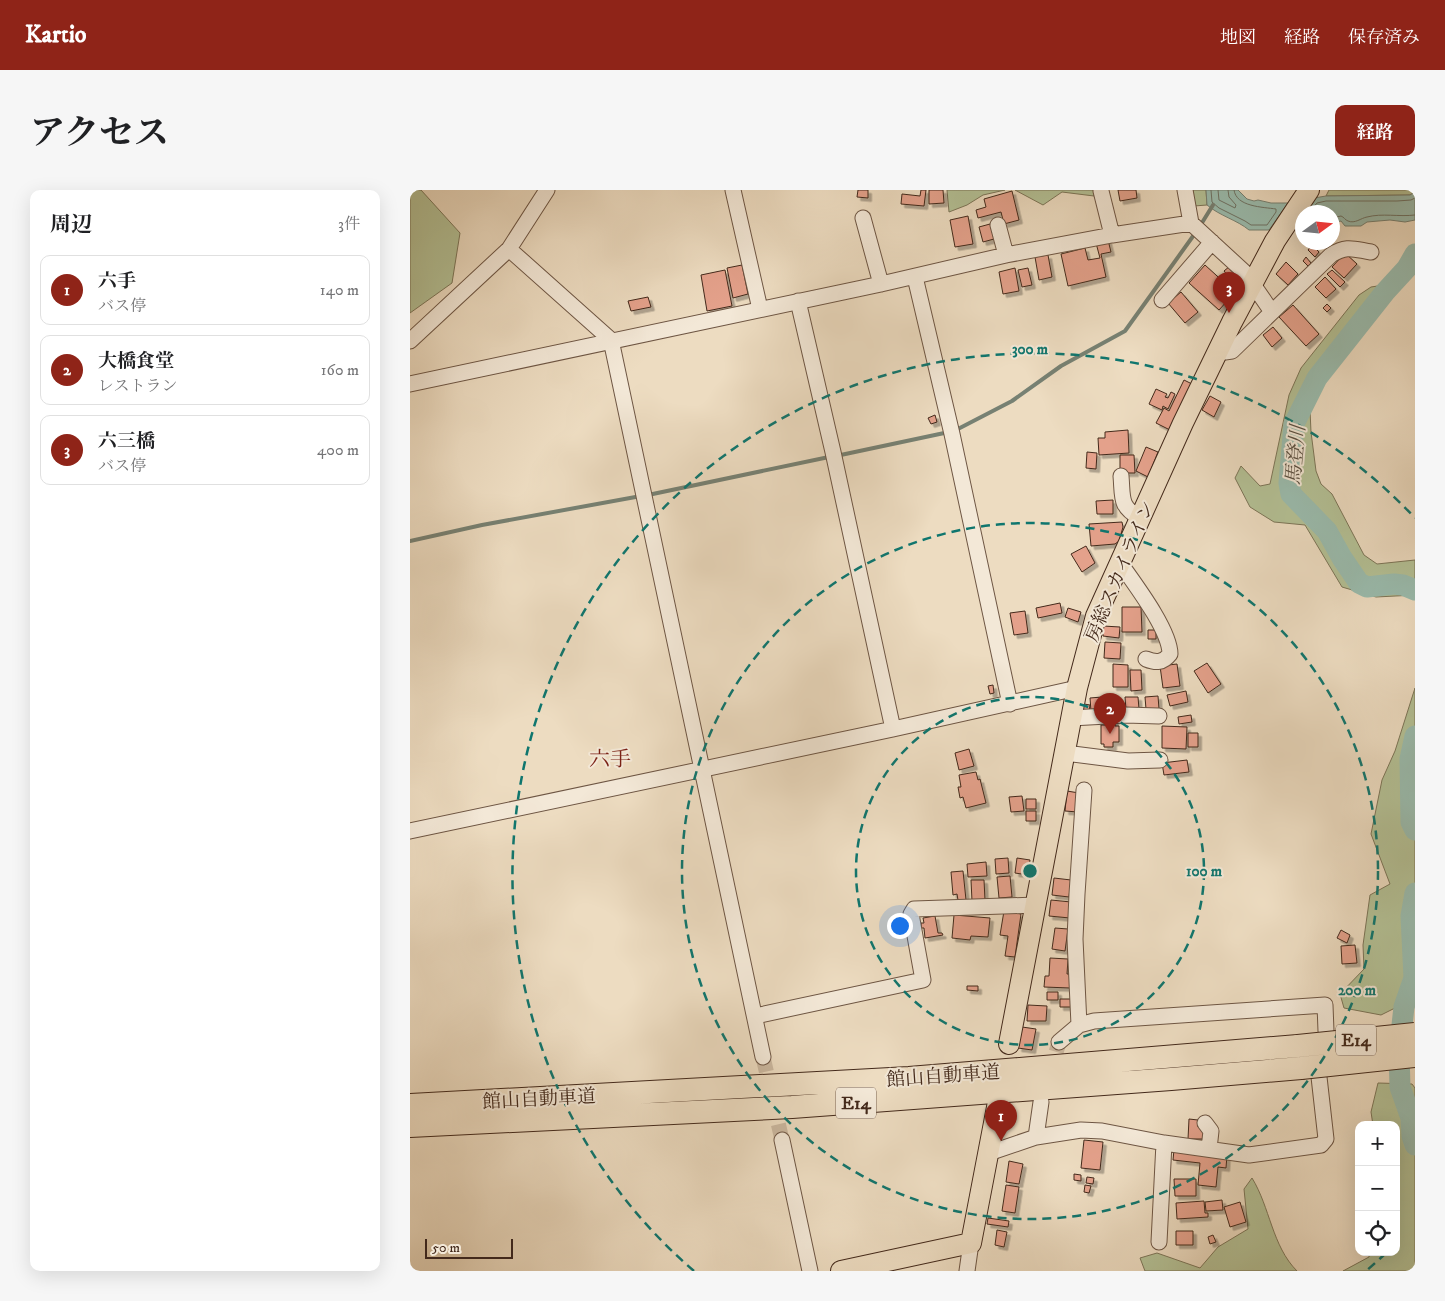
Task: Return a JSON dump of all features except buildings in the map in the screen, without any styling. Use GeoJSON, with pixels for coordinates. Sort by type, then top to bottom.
{"type":"FeatureCollection","features":[{"type":"Feature","properties":{"kind":"highway","name":"館山自動車道"},"geometry":{"type":"LineString","coordinates":[[410,1104],[909,1078],[1306,1064],[1415,1034]]}},
{"type":"Feature","properties":{"kind":"highway","name":"館山自動車道"},"geometry":{"type":"LineString","coordinates":[[410,1126],[792,1107],[1171,1079],[1306,1064],[1415,1056]]}},
{"type":"Feature","properties":{"kind":"main road","name":"房総スカイライン"},"geometry":{"type":"LineString","coordinates":[[1009,1044],[1077,688],[1096,616],[1252,281],[1275,241],[1309,190]]}},
{"type":"Feature","properties":{"kind":"main road"},"geometry":{"type":"LineString","coordinates":[[841,1271],[971,1243],[998,1102]]}},
{"type":"Feature","properties":{"kind":"street"},"geometry":{"type":"LineString","coordinates":[[410,341],[510,249],[547,190]]}},
{"type":"Feature","properties":{"kind":"street"},"geometry":{"type":"LineString","coordinates":[[733,190],[760,309]]}},
{"type":"Feature","properties":{"kind":"street"},"geometry":{"type":"LineString","coordinates":[[1185,190],[1192,224],[1252,281],[1272,312]]}},
{"type":"Feature","properties":{"kind":"street"},"geometry":{"type":"LineString","coordinates":[[1101,191],[1112,235]]}},
{"type":"Feature","properties":{"kind":"street"},"geometry":{"type":"LineString","coordinates":[[863,218],[881,284]]}},
{"type":"Feature","properties":{"kind":"street"},"geometry":{"type":"LineString","coordinates":[[410,384],[915,277],[1006,255],[1112,235],[1192,224]]}},
{"type":"Feature","properties":{"kind":"street"},"geometry":{"type":"LineString","coordinates":[[998,225],[1006,255]]}},
{"type":"Feature","properties":{"kind":"street"},"geometry":{"type":"LineString","coordinates":[[1162,300],[1211,241]]}},
{"type":"Feature","properties":{"kind":"street"},"geometry":{"type":"LineString","coordinates":[[1219,349],[1225,352],[1232,351],[1337,251],[1350,248],[1371,252]]}},
{"type":"Feature","properties":{"kind":"street"},"geometry":{"type":"LineString","coordinates":[[510,249],[611,340],[763,1057]]}},
{"type":"Feature","properties":{"kind":"street"},"geometry":{"type":"LineString","coordinates":[[915,277],[951,431],[1010,704]]}},
{"type":"Feature","properties":{"kind":"street"},"geometry":{"type":"LineString","coordinates":[[798,301],[834,456],[893,729]]}},
{"type":"Feature","properties":{"kind":"street"},"geometry":{"type":"LineString","coordinates":[[1121,476],[1126,508],[1129,512],[1140,518]]}},
{"type":"Feature","properties":{"kind":"street"},"geometry":{"type":"LineString","coordinates":[[1120,563],[1158,620],[1170,648],[1170,654],[1164,660],[1153,662],[1146,659]]}},
{"type":"Feature","properties":{"kind":"street"},"geometry":{"type":"LineString","coordinates":[[410,831],[1010,704],[1077,688]]}},
{"type":"Feature","properties":{"kind":"street"},"geometry":{"type":"LineString","coordinates":[[1071,718],[1125,715],[1159,716]]}},
{"type":"Feature","properties":{"kind":"street"},"geometry":{"type":"LineString","coordinates":[[1065,753],[1128,762],[1160,760]]}},
{"type":"Feature","properties":{"kind":"street"},"geometry":{"type":"LineString","coordinates":[[1079,1025],[1075,940],[1084,790]]}},
{"type":"Feature","properties":{"kind":"street"},"geometry":{"type":"LineString","coordinates":[[755,1016],[923,980],[911,914],[914,909],[1036,905]]}},
{"type":"Feature","properties":{"kind":"street"},"geometry":{"type":"LineString","coordinates":[[1059,1042],[1079,1025],[1094,1020],[1324,1005],[1326,1031]]}},
{"type":"Feature","properties":{"kind":"street"},"geometry":{"type":"LineString","coordinates":[[988,1153],[1036,1137],[1081,1130],[1102,1131],[1164,1143],[1249,1155],[1321,1144],[1326,1139],[1306,1064]]}},
{"type":"Feature","properties":{"kind":"street"},"geometry":{"type":"LineString","coordinates":[[1036,1137],[1042,1102]]}},
{"type":"Feature","properties":{"kind":"street"},"geometry":{"type":"LineString","coordinates":[[1205,1123],[1211,1131],[1209,1150]]}},
{"type":"Feature","properties":{"kind":"street"},"geometry":{"type":"LineString","coordinates":[[782,1140],[810,1271]]}},
{"type":"Feature","properties":{"kind":"street"},"geometry":{"type":"LineString","coordinates":[[1159,1242],[1164,1143]]}},
{"type":"Feature","properties":{"kind":"street"},"geometry":{"type":"LineString","coordinates":[[967,1271],[971,1243]]}},
{"type":"Feature","properties":{"kind":"shaded area"},"geometry":{"type":"Polygon","coordinates":[[[410,190],[421,190],[460,233],[452,283],[410,313],[410,190]]]}},
{"type":"Feature","properties":{"kind":"shaded area"},"geometry":{"type":"Polygon","coordinates":[[[947,190],[1005,190],[983,195],[967,205],[949,212],[947,190]]]}},
{"type":"Feature","properties":{"kind":"shaded area"},"geometry":{"type":"Polygon","coordinates":[[[1015,190],[1096,190],[1094,196],[1062,192],[1043,205],[1015,190]]]}},
{"type":"Feature","properties":{"kind":"shaded area"},"geometry":{"type":"Polygon","coordinates":[[[1188,190],[1206,190],[1207,205],[1194,206],[1188,190]]]}},
{"type":"Feature","properties":{"kind":"shaded area"},"geometry":{"type":"Polygon","coordinates":[[[1329,190],[1415,190],[1415,192],[1410,195],[1326,196],[1329,190]]]}},
{"type":"Feature","properties":{"kind":"shaded area"},"geometry":{"type":"Polygon","coordinates":[[[1384,285],[1336,340],[1309,388],[1311,432],[1316,471],[1321,484],[1332,494],[1364,555],[1377,564],[1415,560],[1415,595],[1376,597],[1342,587],[1305,525],[1274,522],[1250,507],[1235,478],[1241,466],[1260,486],[1270,484],[1289,395],[1301,368],[1359,295],[1371,287],[1384,285]]]}},
{"type":"Feature","properties":{"kind":"shaded area"},"geometry":{"type":"Polygon","coordinates":[[[1415,688],[1415,998],[1381,1015],[1344,1008],[1340,994],[1364,969],[1363,945],[1370,895],[1390,884],[1371,834],[1382,780],[1395,751],[1415,688]]]}},
{"type":"Feature","properties":{"kind":"shaded area"},"geometry":{"type":"Polygon","coordinates":[[[1378,1083],[1412,1084],[1415,1088],[1415,1271],[1343,1271],[1369,1256],[1400,1256],[1400,1121],[1372,1121],[1371,1112],[1378,1083]]]}},
{"type":"Feature","properties":{"kind":"shaded area"},"geometry":{"type":"Polygon","coordinates":[[[1252,1178],[1282,1250],[1297,1271],[1145,1271],[1140,1258],[1157,1253],[1200,1268],[1218,1247],[1248,1229],[1244,1189],[1252,1178]]]}},
{"type":"Feature","properties":{"kind":"water"},"geometry":{"type":"Polygon","coordinates":[[[1206,190],[1238,190],[1247,199],[1254,201],[1288,203],[1269,230],[1249,230],[1207,205],[1206,190]]]}},
{"type":"Feature","properties":{"kind":"water"},"geometry":{"type":"Polygon","coordinates":[[[1415,192],[1415,220],[1405,222],[1390,220],[1367,222],[1361,226],[1345,226],[1340,221],[1340,205],[1308,205],[1314,198],[1326,196],[1410,195],[1415,192]]]}},
{"type":"Feature","properties":{"kind":"waterway"},"geometry":{"type":"LineString","coordinates":[[1200,226],[1213,205]]}},
{"type":"Feature","properties":{"kind":"waterway"},"geometry":{"type":"LineString","coordinates":[[956,430],[1012,401],[1061,366],[1125,331],[1196,232]]}},
{"type":"Feature","properties":{"kind":"waterway","name":"馬登川"},"geometry":{"type":"LineString","coordinates":[[1415,254],[1407,268],[1385,292],[1317,378],[1294,424],[1289,483],[1291,494],[1327,531],[1359,583],[1367,587],[1403,585],[1415,590]]}},
{"type":"Feature","properties":{"kind":"waterway"},"geometry":{"type":"LineString","coordinates":[[836,456],[949,432]]}},
{"type":"Feature","properties":{"kind":"waterway"},"geometry":{"type":"LineString","coordinates":[[648,495],[829,457]]}},
{"type":"Feature","properties":{"kind":"waterway"},"geometry":{"type":"LineString","coordinates":[[410,541],[482,525],[641,496]]}},
{"type":"Feature","properties":{"kind":"waterway","name":"馬登川"},"geometry":{"type":"LineString","coordinates":[[1415,736],[1410,759],[1411,822],[1415,830]]}},
{"type":"Feature","properties":{"kind":"waterway","name":"馬登川"},"geometry":{"type":"LineString","coordinates":[[1415,893],[1411,916],[1414,978],[1404,1007],[1399,1052],[1400,1087],[1411,1118],[1412,1136],[1415,1145]]}},
{"type":"Feature","properties":{"kind":"tunnel"},"geometry":{"type":"LineString","coordinates":[[1050,1074],[1059,1042]]}},
{"type":"Feature","properties":{"kind":"tunnel"},"geometry":{"type":"LineString","coordinates":[[763,1057],[782,1140]]}},
{"type":"Feature","properties":{"kind":"place","name":"六三橋"},"geometry":{"type":"Point","coordinates":[1229,313]}},
{"type":"Feature","properties":{"kind":"place","name":"大橋食堂"},"geometry":{"type":"Point","coordinates":[1110,734]}},
{"type":"Feature","properties":{"kind":"place","name":"六手"},"geometry":{"type":"Point","coordinates":[1001,1141]}},
{"type":"Feature","properties":{"kind":"district","name":"六手"},"geometry":{"type":"Point","coordinates":[610,759]}}]}
